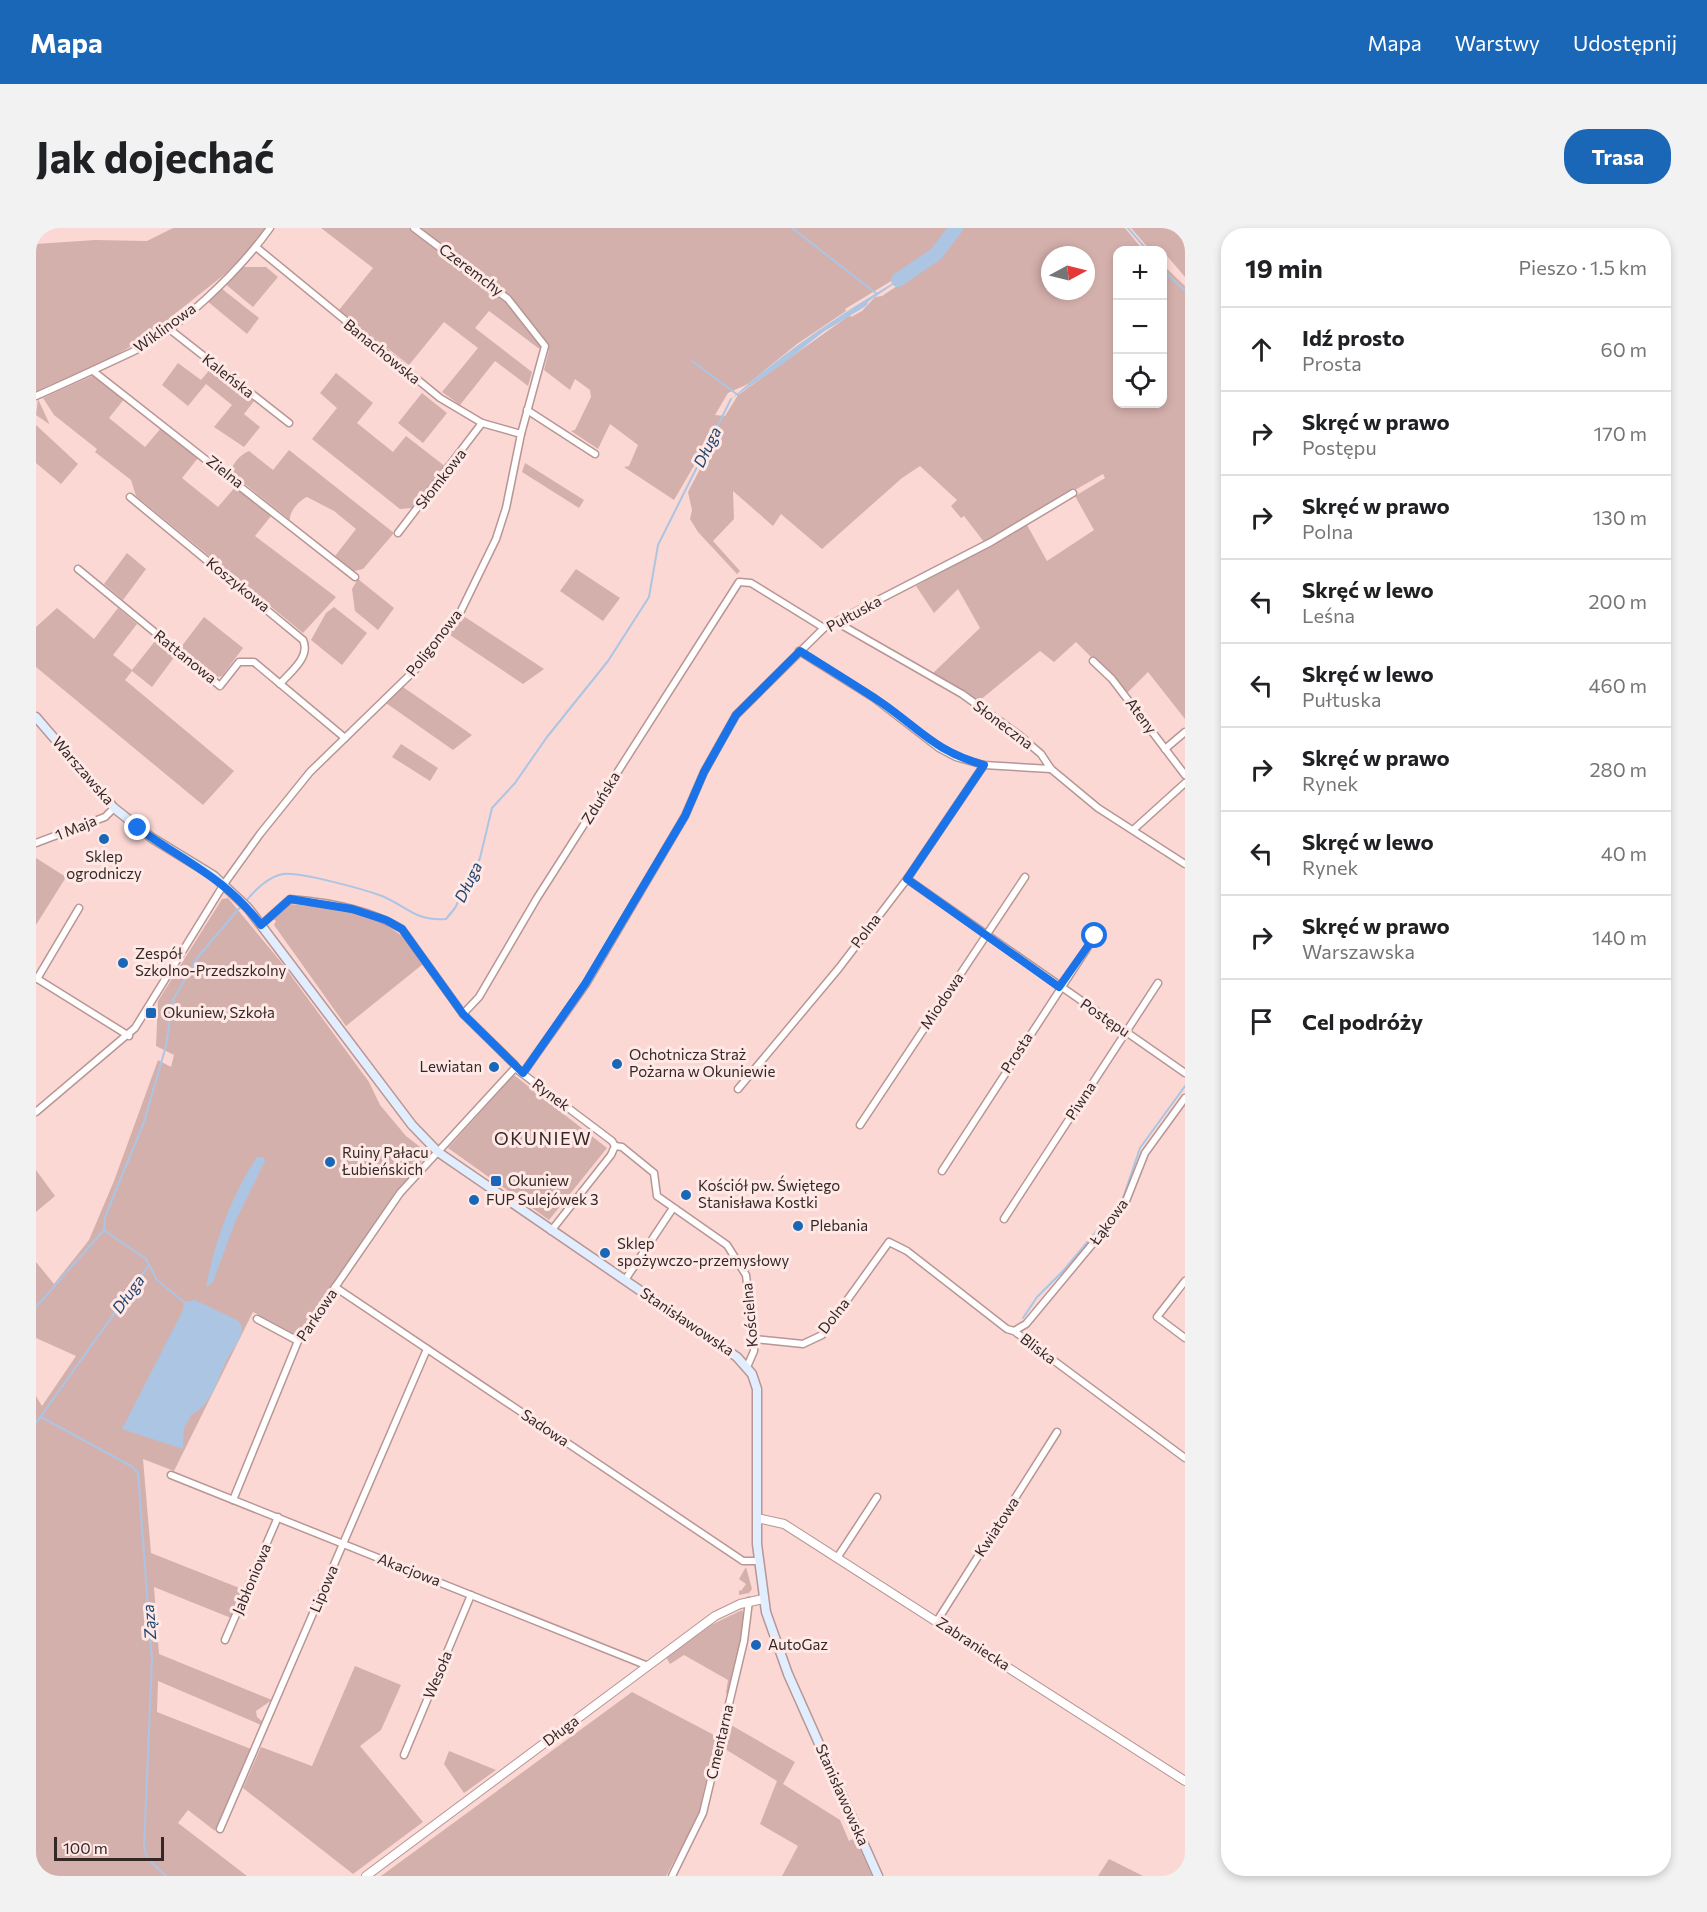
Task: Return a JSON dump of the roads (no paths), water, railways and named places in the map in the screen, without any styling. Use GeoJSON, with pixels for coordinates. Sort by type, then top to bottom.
{"type":"FeatureCollection","features":[{"type":"Feature","properties":{"kind":"main road","name":"Warszawska"},"geometry":{"type":"LineString","coordinates":[[36,717],[114,808],[152,838],[224,884],[248,908]]}},
{"type":"Feature","properties":{"kind":"main road","name":"Stanisławowska"},"geometry":{"type":"LineString","coordinates":[[248,908],[412,1125],[438,1152],[737,1357],[747,1367],[756,1389],[758,1562],[764,1599],[784,1665],[878,1876]]}},
{"type":"Feature","properties":{"kind":"street","name":"Wiklinowa"},"geometry":{"type":"LineString","coordinates":[[36,396],[133,352],[168,328],[213,292],[256,247],[270,228]]}},
{"type":"Feature","properties":{"kind":"street","name":"Czeremchy"},"geometry":{"type":"LineString","coordinates":[[414,228],[508,299],[545,346]]}},
{"type":"Feature","properties":{"kind":"street","name":"Banachowska"},"geometry":{"type":"LineString","coordinates":[[256,247],[440,398],[482,423],[521,434]]}},
{"type":"Feature","properties":{"kind":"street","name":"Kaleńska"},"geometry":{"type":"LineString","coordinates":[[168,328],[289,423]]}},
{"type":"Feature","properties":{"kind":"street","name":"Poligonowa"},"geometry":{"type":"LineString","coordinates":[[36,1112],[129,1036],[224,884],[288,798],[345,738],[419,666],[458,616],[496,539],[506,508],[521,434],[545,346]]}},
{"type":"Feature","properties":{"kind":"street","name":"Zielna"},"geometry":{"type":"LineString","coordinates":[[93,371],[355,577]]}},
{"type":"Feature","properties":{"kind":"street"},"geometry":{"type":"LineString","coordinates":[[527,410],[595,454]]}},
{"type":"Feature","properties":{"kind":"street","name":"Słomkowa"},"geometry":{"type":"LineString","coordinates":[[398,533],[482,423]]}},
{"type":"Feature","properties":{"kind":"street","name":"Pułtuska"},"geometry":{"type":"LineString","coordinates":[[523,1073],[585,984],[685,816],[704,772],[736,715],[824,628],[838,623],[991,542],[1073,493]]}},
{"type":"Feature","properties":{"kind":"street","name":"Koszykowa"},"geometry":{"type":"LineString","coordinates":[[130,497],[303,640],[306,646],[304,656],[280,684]]}},
{"type":"Feature","properties":{"kind":"street","name":"Rattanowa"},"geometry":{"type":"LineString","coordinates":[[78,569],[220,686],[244,660],[254,662],[345,738]]}},
{"type":"Feature","properties":{"kind":"street","name":"Zduńska"},"geometry":{"type":"LineString","coordinates":[[463,1014],[479,997],[537,898],[739,582],[751,583],[824,628]]}},
{"type":"Feature","properties":{"kind":"street","name":"Słoneczna"},"geometry":{"type":"LineString","coordinates":[[838,623],[962,694],[1027,741],[1041,754],[1051,769],[1098,808],[1185,864]]}},
{"type":"Feature","properties":{"kind":"street"},"geometry":{"type":"LineString","coordinates":[[800,651],[884,705],[939,748],[956,757],[984,765],[1051,769]]}},
{"type":"Feature","properties":{"kind":"street","name":"Ateny"},"geometry":{"type":"LineString","coordinates":[[1093,661],[1112,679],[1185,775]]}},
{"type":"Feature","properties":{"kind":"street"},"geometry":{"type":"LineString","coordinates":[[1165,749],[1185,732]]}},
{"type":"Feature","properties":{"kind":"street","name":"Polna"},"geometry":{"type":"LineString","coordinates":[[738,1089],[839,968],[907,879],[984,765]]}},
{"type":"Feature","properties":{"kind":"street"},"geometry":{"type":"LineString","coordinates":[[1133,830],[1185,783]]}},
{"type":"Feature","properties":{"kind":"street","name":"1 Maja"},"geometry":{"type":"LineString","coordinates":[[36,843],[105,816],[114,808]]}},
{"type":"Feature","properties":{"kind":"street","name":"Miodowa"},"geometry":{"type":"LineString","coordinates":[[860,1125],[1025,877]]}},
{"type":"Feature","properties":{"kind":"street","name":"Postępu"},"geometry":{"type":"LineString","coordinates":[[907,879],[1185,1073]]}},
{"type":"Feature","properties":{"kind":"street","name":"Rynek"},"geometry":{"type":"LineString","coordinates":[[261,925],[290,899],[352,909],[386,920],[402,929],[463,1014],[515,1065],[515,1068],[612,1141],[615,1146]]}},
{"type":"Feature","properties":{"kind":"street"},"geometry":{"type":"LineString","coordinates":[[79,908],[37,979],[129,1036]]}},
{"type":"Feature","properties":{"kind":"street","name":"Prosta"},"geometry":{"type":"LineString","coordinates":[[942,1171],[1059,987],[1095,936]]}},
{"type":"Feature","properties":{"kind":"street","name":"Piwna"},"geometry":{"type":"LineString","coordinates":[[1004,1219],[1158,983]]}},
{"type":"Feature","properties":{"kind":"street"},"geometry":{"type":"LineString","coordinates":[[438,1152],[515,1068]]}},
{"type":"Feature","properties":{"kind":"street","name":"Łąkowa"},"geometry":{"type":"LineString","coordinates":[[1014,1331],[1026,1324],[1124,1206],[1145,1153],[1185,1098]]}},
{"type":"Feature","properties":{"kind":"street"},"geometry":{"type":"LineString","coordinates":[[551,1231],[611,1155],[615,1146]]}},
{"type":"Feature","properties":{"kind":"street","name":"Kościelna"},"geometry":{"type":"LineString","coordinates":[[615,1146],[622,1147],[654,1173],[655,1193],[727,1245],[736,1255],[746,1275],[754,1339],[753,1356],[747,1367]]}},
{"type":"Feature","properties":{"kind":"street","name":"Parkowa"},"geometry":{"type":"LineString","coordinates":[[233,1500],[298,1341],[400,1193],[438,1152]]}},
{"type":"Feature","properties":{"kind":"street"},"geometry":{"type":"LineString","coordinates":[[625,1280],[673,1208]]}},
{"type":"Feature","properties":{"kind":"street","name":"Bliska"},"geometry":{"type":"LineString","coordinates":[[889,1242],[907,1251],[1007,1329],[1014,1331],[1185,1458]]}},
{"type":"Feature","properties":{"kind":"street","name":"Dolna"},"geometry":{"type":"LineString","coordinates":[[754,1339],[803,1344],[822,1335],[889,1242]]}},
{"type":"Feature","properties":{"kind":"street"},"geometry":{"type":"LineString","coordinates":[[1185,1281],[1157,1317],[1185,1338]]}},
{"type":"Feature","properties":{"kind":"street","name":"Sadowa"},"geometry":{"type":"LineString","coordinates":[[335,1287],[743,1560],[758,1562]]}},
{"type":"Feature","properties":{"kind":"street"},"geometry":{"type":"LineString","coordinates":[[257,1319],[298,1341]]}},
{"type":"Feature","properties":{"kind":"street","name":"Lipowa"},"geometry":{"type":"LineString","coordinates":[[220,1829],[427,1349]]}},
{"type":"Feature","properties":{"kind":"street","name":"Kwiatowa"},"geometry":{"type":"LineString","coordinates":[[937,1621],[1057,1432]]}},
{"type":"Feature","properties":{"kind":"street","name":"Akacjowa"},"geometry":{"type":"LineString","coordinates":[[171,1475],[648,1666]]}},
{"type":"Feature","properties":{"kind":"street"},"geometry":{"type":"LineString","coordinates":[[837,1558],[877,1497]]}},
{"type":"Feature","properties":{"kind":"street","name":"Jabłoniowa"},"geometry":{"type":"LineString","coordinates":[[225,1640],[278,1517]]}},
{"type":"Feature","properties":{"kind":"street","name":"Zabraniecka"},"geometry":{"type":"LineString","coordinates":[[757,1518],[783,1524],[1185,1781]]}},
{"type":"Feature","properties":{"kind":"street","name":"Wesoła"},"geometry":{"type":"LineString","coordinates":[[404,1755],[471,1594]]}},
{"type":"Feature","properties":{"kind":"street","name":"Długa"},"geometry":{"type":"LineString","coordinates":[[366,1876],[715,1616],[749,1601],[764,1599]]}},
{"type":"Feature","properties":{"kind":"street","name":"Cmentarna"},"geometry":{"type":"LineString","coordinates":[[672,1876],[704,1813],[744,1641],[749,1601]]}},
{"type":"Feature","properties":{"kind":"water"},"geometry":{"type":"Polygon","coordinates":[[[913,271],[869,301],[866,306],[823,332],[784,363],[731,399],[819,330],[913,271]]]}},
{"type":"Feature","properties":{"kind":"water"},"geometry":{"type":"Polygon","coordinates":[[[257,1157],[264,1157],[265,1161],[235,1222],[213,1282],[206,1287],[225,1219],[239,1187],[257,1157]]]}},
{"type":"Feature","properties":{"kind":"water"},"geometry":{"type":"Polygon","coordinates":[[[195,1300],[237,1320],[242,1326],[239,1338],[210,1397],[199,1410],[191,1415],[184,1429],[183,1449],[122,1429],[183,1310],[184,1302],[195,1300]]]}},
{"type":"Feature","properties":{"kind":"waterway"},"geometry":{"type":"LineString","coordinates":[[792,228],[877,294]]}},
{"type":"Feature","properties":{"kind":"waterway","name":"Długa"},"geometry":{"type":"LineString","coordinates":[[898,280],[936,254],[956,228]]}},
{"type":"Feature","properties":{"kind":"waterway"},"geometry":{"type":"LineString","coordinates":[[1128,228],[1144,246]]}},
{"type":"Feature","properties":{"kind":"waterway"},"geometry":{"type":"LineString","coordinates":[[1167,274],[1185,291]]}},
{"type":"Feature","properties":{"kind":"waterway"},"geometry":{"type":"LineString","coordinates":[[692,361],[738,395]]}},
{"type":"Feature","properties":{"kind":"waterway","name":"Długa"},"geometry":{"type":"LineString","coordinates":[[246,901],[272,878],[292,874],[361,889],[391,900],[419,916],[446,919],[455,908],[480,858],[492,808],[515,783],[547,737],[608,661],[649,597],[658,545],[731,399]]}},
{"type":"Feature","properties":{"kind":"waterway","name":"Długa"},"geometry":{"type":"LineString","coordinates":[[36,1423],[149,1265],[146,1259],[104,1230],[105,1217],[144,1122],[166,1046],[173,1000],[197,958],[242,905]]}},
{"type":"Feature","properties":{"kind":"waterway"},"geometry":{"type":"LineString","coordinates":[[1023,1318],[1037,1297],[1063,1271],[1122,1201],[1140,1148],[1185,1086]]}},
{"type":"Feature","properties":{"kind":"waterway"},"geometry":{"type":"LineString","coordinates":[[36,1307],[104,1230]]}},
{"type":"Feature","properties":{"kind":"waterway"},"geometry":{"type":"LineString","coordinates":[[149,1265],[157,1280],[184,1302]]}},
{"type":"Feature","properties":{"kind":"waterway","name":"Ząza"},"geometry":{"type":"LineString","coordinates":[[41,1417],[131,1466],[138,1473],[152,1660],[144,1848],[148,1859],[166,1876]]}},
{"type":"Feature","properties":{"kind":"place","name":"Sklep ogrodniczy"},"geometry":{"type":"Point","coordinates":[104,839]}},
{"type":"Feature","properties":{"kind":"place","name":"Zespół Szkolno-Przedszkolny"},"geometry":{"type":"Point","coordinates":[123,963]}},
{"type":"Feature","properties":{"kind":"place","name":"Okuniew, Szkoła"},"geometry":{"type":"Point","coordinates":[151,1013]}},
{"type":"Feature","properties":{"kind":"place","name":"Ochotnicza Straż Pożarna w Okuniewie"},"geometry":{"type":"Point","coordinates":[617,1064]}},
{"type":"Feature","properties":{"kind":"place","name":"Lewiatan"},"geometry":{"type":"Point","coordinates":[494,1067]}},
{"type":"Feature","properties":{"kind":"place","name":"Ruiny Pałacu Łubieńskich"},"geometry":{"type":"Point","coordinates":[330,1162]}},
{"type":"Feature","properties":{"kind":"place","name":"Okuniew"},"geometry":{"type":"Point","coordinates":[496,1181]}},
{"type":"Feature","properties":{"kind":"place","name":"Kościół pw. Świętego Stanisława Kostki"},"geometry":{"type":"Point","coordinates":[686,1195]}},
{"type":"Feature","properties":{"kind":"place","name":"FUP Sulejówek 3"},"geometry":{"type":"Point","coordinates":[474,1200]}},
{"type":"Feature","properties":{"kind":"place","name":"Plebania"},"geometry":{"type":"Point","coordinates":[798,1226]}},
{"type":"Feature","properties":{"kind":"place","name":"Sklep spożywczo-przemysłowy"},"geometry":{"type":"Point","coordinates":[605,1253]}},
{"type":"Feature","properties":{"kind":"place","name":"AutoGaz"},"geometry":{"type":"Point","coordinates":[756,1645]}},
{"type":"Feature","properties":{"kind":"district","name":"OKUNIEW"},"geometry":{"type":"Point","coordinates":[543,1139]}}]}
